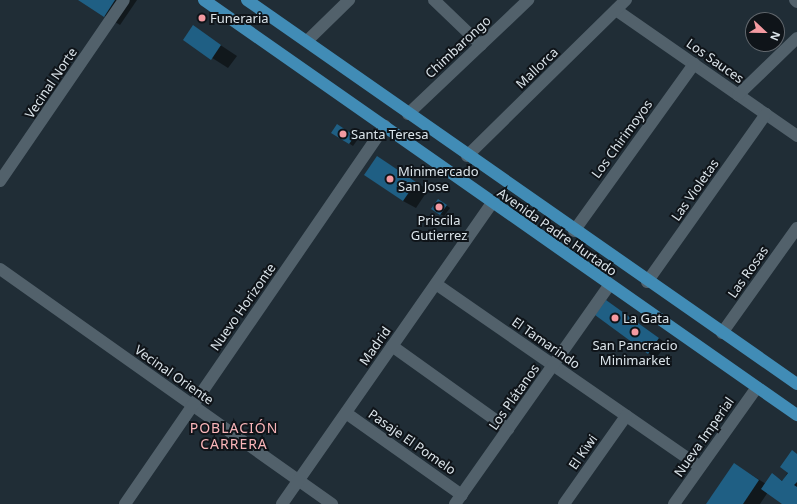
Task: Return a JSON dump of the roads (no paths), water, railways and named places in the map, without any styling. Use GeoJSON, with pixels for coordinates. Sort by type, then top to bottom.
{"type":"FeatureCollection","features":[{"type":"Feature","properties":{"kind":"main road","name":"Avenida Padre Hurtado"},"geometry":{"type":"LineString","coordinates":[[204,0],[385,126],[609,286],[797,415]]}},
{"type":"Feature","properties":{"kind":"main road","name":"Avenida Padre Hurtado"},"geometry":{"type":"LineString","coordinates":[[247,0],[647,282],[796,382]]}},
{"type":"Feature","properties":{"kind":"street","name":"Vecinal Norte"},"geometry":{"type":"LineString","coordinates":[[0,182],[124,0]]}},
{"type":"Feature","properties":{"kind":"street"},"geometry":{"type":"LineString","coordinates":[[307,41],[349,0]]}},
{"type":"Feature","properties":{"kind":"street"},"geometry":{"type":"LineString","coordinates":[[434,0],[481,45]]}},
{"type":"Feature","properties":{"kind":"street","name":"Chimbarongo"},"geometry":{"type":"LineString","coordinates":[[408,114],[528,0]]}},
{"type":"Feature","properties":{"kind":"street","name":"Mallorca"},"geometry":{"type":"LineString","coordinates":[[467,156],[626,0]]}},
{"type":"Feature","properties":{"kind":"street","name":"Los Sauces"},"geometry":{"type":"LineString","coordinates":[[616,10],[797,136]]}},
{"type":"Feature","properties":{"kind":"street"},"geometry":{"type":"LineString","coordinates":[[738,95],[797,38]]}},
{"type":"Feature","properties":{"kind":"street","name":"Los Chirimoyos"},"geometry":{"type":"LineString","coordinates":[[574,231],[694,64]]}},
{"type":"Feature","properties":{"kind":"street","name":"Las Violetas"},"geometry":{"type":"LineString","coordinates":[[647,282],[766,114]]}},
{"type":"Feature","properties":{"kind":"street","name":"Nuevo Horizonte"},"geometry":{"type":"LineString","coordinates":[[125,504],[385,126]]}},
{"type":"Feature","properties":{"kind":"street","name":"Madrid"},"geometry":{"type":"LineString","coordinates":[[282,504],[492,203]]}},
{"type":"Feature","properties":{"kind":"street","name":"Las Rosas"},"geometry":{"type":"LineString","coordinates":[[722,333],[797,228]]}},
{"type":"Feature","properties":{"kind":"street","name":"Vecinal Oriente"},"geometry":{"type":"LineString","coordinates":[[0,269],[332,504]]}},
{"type":"Feature","properties":{"kind":"street","name":"El Tamarindo"},"geometry":{"type":"LineString","coordinates":[[436,284],[700,467]]}},
{"type":"Feature","properties":{"kind":"street","name":"Los Plátanos"},"geometry":{"type":"LineString","coordinates":[[458,499],[609,286]]}},
{"type":"Feature","properties":{"kind":"street"},"geometry":{"type":"LineString","coordinates":[[392,346],[508,429]]}},
{"type":"Feature","properties":{"kind":"street","name":"Nueva Imperial"},"geometry":{"type":"LineString","coordinates":[[674,504],[757,387]]}},
{"type":"Feature","properties":{"kind":"street","name":"Pasaje El Pomelo"},"geometry":{"type":"LineString","coordinates":[[346,413],[458,499]]}},
{"type":"Feature","properties":{"kind":"street","name":"El Kiwi"},"geometry":{"type":"LineString","coordinates":[[564,504],[626,416]]}},
{"type":"Feature","properties":{"kind":"place","name":"Funeraria"},"geometry":{"type":"Point","coordinates":[202,18]}},
{"type":"Feature","properties":{"kind":"place","name":"Santa Teresa"},"geometry":{"type":"Point","coordinates":[343,134]}},
{"type":"Feature","properties":{"kind":"place","name":"Minimercado San Jose"},"geometry":{"type":"Point","coordinates":[390,179]}},
{"type":"Feature","properties":{"kind":"place","name":"Priscila Gutierrez"},"geometry":{"type":"Point","coordinates":[439,207]}},
{"type":"Feature","properties":{"kind":"place","name":"La Gata"},"geometry":{"type":"Point","coordinates":[615,318]}},
{"type":"Feature","properties":{"kind":"place","name":"San Pancracio Minimarket"},"geometry":{"type":"Point","coordinates":[635,332]}},
{"type":"Feature","properties":{"kind":"district","name":"POBLACIÓN CARRERA"},"geometry":{"type":"Point","coordinates":[234,436]}}]}
